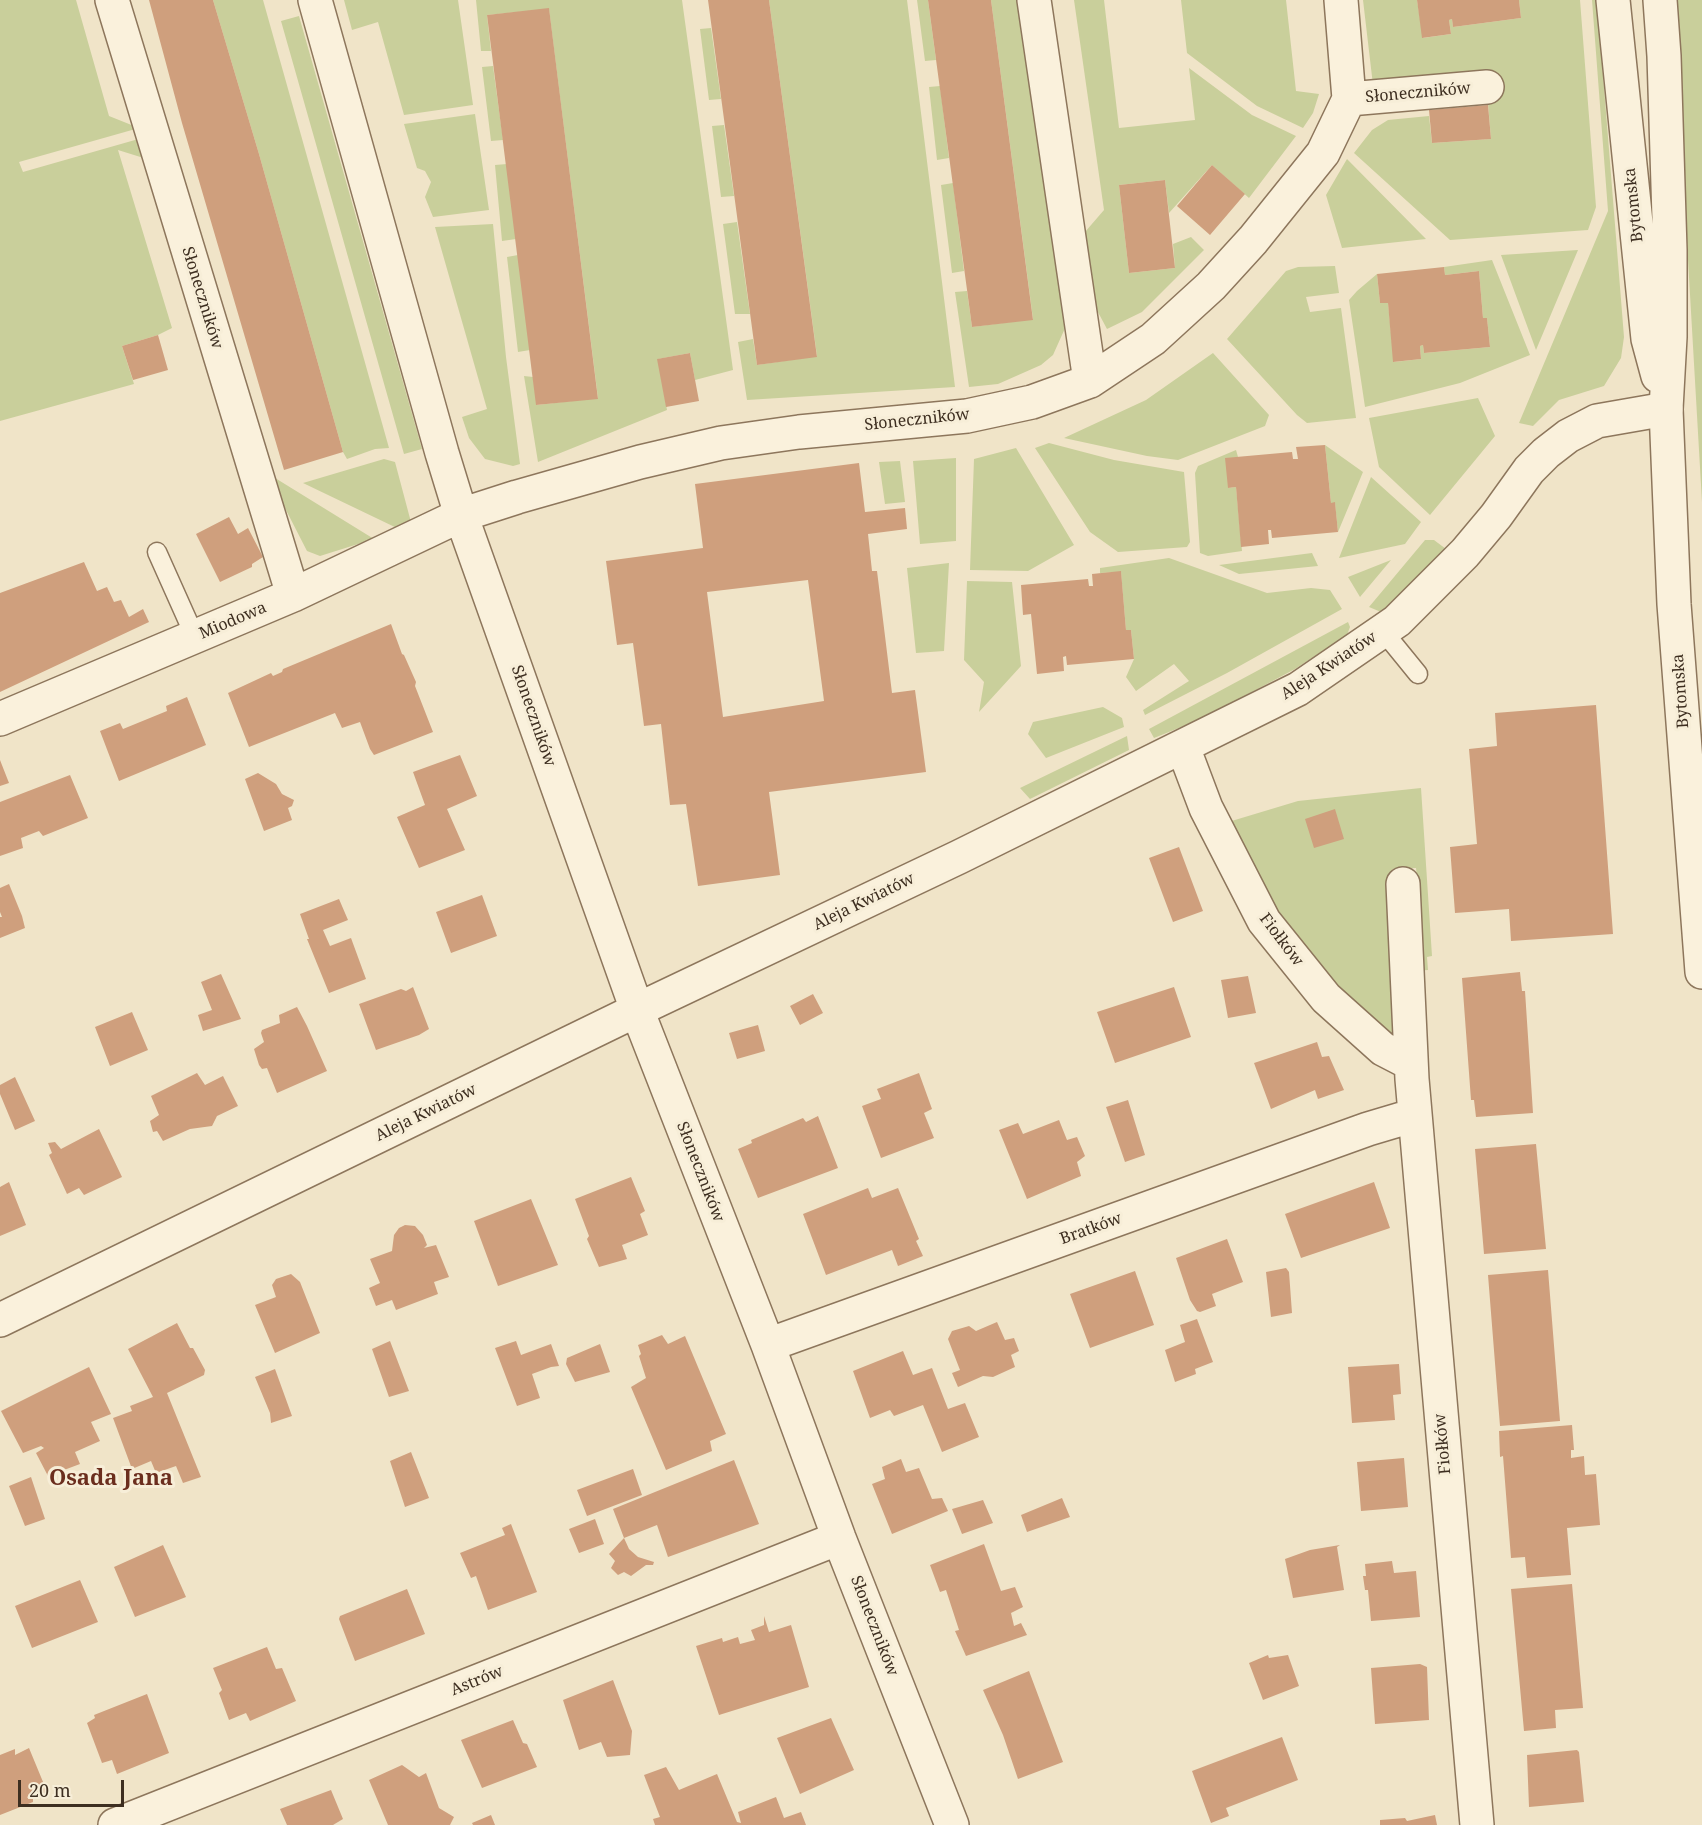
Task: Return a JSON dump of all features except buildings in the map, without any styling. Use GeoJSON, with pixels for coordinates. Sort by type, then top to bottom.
{"type":"FeatureCollection","features":[{"type":"Feature","properties":{"kind":"street","name":"Słoneczników"},"geometry":{"type":"LineString","coordinates":[[112,0],[293,595]]}},
{"type":"Feature","properties":{"kind":"street","name":"Słoneczników"},"geometry":{"type":"LineString","coordinates":[[315,0],[461,515],[638,1010],[768,1345],[839,1539],[952,1825]]}},
{"type":"Feature","properties":{"kind":"street"},"geometry":{"type":"LineString","coordinates":[[1034,0],[1090,381]]}},
{"type":"Feature","properties":{"kind":"street","name":"Słoneczników"},"geometry":{"type":"LineString","coordinates":[[461,515],[629,465],[721,443],[799,432],[967,416],[1032,402],[1090,381],[1153,339],[1218,278],[1253,240],[1323,153],[1349,99],[1341,0]]}},
{"type":"Feature","properties":{"kind":"street","name":"Bytomska"},"geometry":{"type":"LineString","coordinates":[[1612,0],[1648,339],[1666,409]]}},
{"type":"Feature","properties":{"kind":"street","name":"Bytomska"},"geometry":{"type":"LineString","coordinates":[[1660,0],[1670,250],[1670,337],[1666,409],[1674,604],[1702,972]]}},
{"type":"Feature","properties":{"kind":"street","name":"Słoneczników"},"geometry":{"type":"LineString","coordinates":[[1349,99],[1487,87]]}},
{"type":"Feature","properties":{"kind":"street","name":"Aleja Kwiatów"},"geometry":{"type":"LineString","coordinates":[[0,1320],[830,919],[1298,689],[1397,621],[1465,553],[1496,516],[1529,470],[1568,436],[1597,421],[1666,409]]}},
{"type":"Feature","properties":{"kind":"street","name":"Miodowa"},"geometry":{"type":"LineString","coordinates":[[0,719],[293,595],[461,515]]}},
{"type":"Feature","properties":{"kind":"street","name":"Fiołków"},"geometry":{"type":"LineString","coordinates":[[1183,747],[1206,808],[1264,921],[1326,998],[1383,1048],[1410,1063]]}},
{"type":"Feature","properties":{"kind":"street","name":"Fiołków"},"geometry":{"type":"LineString","coordinates":[[1403,884],[1414,1115],[1477,1825]]}},
{"type":"Feature","properties":{"kind":"street","name":"Bratków"},"geometry":{"type":"LineString","coordinates":[[768,1345],[1368,1129],[1414,1115]]}},
{"type":"Feature","properties":{"kind":"street","name":"Astrów"},"geometry":{"type":"LineString","coordinates":[[115,1825],[839,1539]]}},
{"type":"Feature","properties":{"kind":"lane"},"geometry":{"type":"LineString","coordinates":[[157,552],[195,637]]}},
{"type":"Feature","properties":{"kind":"lane"},"geometry":{"type":"LineString","coordinates":[[1383,631],[1419,674]]}},
{"type":"Feature","properties":{"kind":"green space"},"geometry":{"type":"Polygon","coordinates":[[[0,0],[76,0],[109,116],[139,128],[19,162],[23,172],[142,138],[150,160],[118,150],[172,328],[158,335],[122,346],[134,384],[0,421],[0,0]]]}},
{"type":"Feature","properties":{"kind":"green space"},"geometry":{"type":"Polygon","coordinates":[[[213,0],[263,0],[389,448],[375,449],[347,459],[343,452],[213,0]]]}},
{"type":"Feature","properties":{"kind":"green space"},"geometry":{"type":"Polygon","coordinates":[[[344,0],[458,0],[473,105],[404,115],[378,22],[352,30],[344,0]]]}},
{"type":"Feature","properties":{"kind":"green space"},"geometry":{"type":"Polygon","coordinates":[[[476,0],[682,0],[733,370],[695,380],[690,353],[658,359],[667,410],[538,462],[524,376],[533,377],[537,405],[598,398],[549,9],[487,15],[491,51],[481,51],[476,0]]]}},
{"type":"Feature","properties":{"kind":"green space"},"geometry":{"type":"Polygon","coordinates":[[[769,0],[907,0],[955,387],[747,400],[738,342],[753,339],[757,365],[817,356],[769,0]]]}},
{"type":"Feature","properties":{"kind":"green space"},"geometry":{"type":"Polygon","coordinates":[[[917,0],[928,0],[936,60],[925,61],[917,0]]]}},
{"type":"Feature","properties":{"kind":"green space"},"geometry":{"type":"Polygon","coordinates":[[[991,0],[1024,0],[1066,326],[1053,355],[1041,365],[998,384],[969,387],[955,292],[967,291],[972,327],[1033,319],[991,0]]]}},
{"type":"Feature","properties":{"kind":"green space"},"geometry":{"type":"Polygon","coordinates":[[[1074,0],[1104,0],[1119,128],[1195,120],[1189,68],[1252,115],[1296,136],[1249,198],[1212,165],[1169,213],[1165,180],[1119,185],[1129,273],[1175,268],[1173,244],[1191,237],[1204,250],[1142,312],[1107,329],[1091,299],[1085,232],[1104,210],[1074,0]]]}},
{"type":"Feature","properties":{"kind":"green space"},"geometry":{"type":"Polygon","coordinates":[[[1181,0],[1286,0],[1296,91],[1319,94],[1313,113],[1303,128],[1257,106],[1187,53],[1181,0]]]}},
{"type":"Feature","properties":{"kind":"green space"},"geometry":{"type":"Polygon","coordinates":[[[1363,0],[1417,0],[1423,38],[1451,34],[1449,20],[1452,19],[1453,27],[1521,18],[1519,0],[1580,0],[1596,207],[1588,230],[1450,240],[1354,153],[1372,130],[1388,120],[1429,116],[1432,143],[1491,139],[1486,79],[1373,85],[1363,0]]]}},
{"type":"Feature","properties":{"kind":"green space"},"geometry":{"type":"Polygon","coordinates":[[[1592,0],[1597,0],[1624,337],[1621,358],[1604,386],[1559,400],[1533,426],[1519,423],[1608,211],[1592,0]]]}},
{"type":"Feature","properties":{"kind":"green space"},"geometry":{"type":"Polygon","coordinates":[[[1673,0],[1702,0],[1702,502],[1673,0]]]}},
{"type":"Feature","properties":{"kind":"green space"},"geometry":{"type":"Polygon","coordinates":[[[299,16],[422,449],[404,454],[281,21],[299,16]]]}},
{"type":"Feature","properties":{"kind":"green space"},"geometry":{"type":"Polygon","coordinates":[[[711,28],[721,99],[709,100],[700,29],[711,28]]]}},
{"type":"Feature","properties":{"kind":"green space"},"geometry":{"type":"Polygon","coordinates":[[[493,66],[503,140],[491,141],[482,67],[493,66]]]}},
{"type":"Feature","properties":{"kind":"green space"},"geometry":{"type":"Polygon","coordinates":[[[940,86],[949,158],[937,160],[929,87],[940,86]]]}},
{"type":"Feature","properties":{"kind":"green space"},"geometry":{"type":"Polygon","coordinates":[[[475,114],[489,210],[433,217],[425,197],[431,182],[425,171],[417,168],[404,124],[475,114]]]}},
{"type":"Feature","properties":{"kind":"green space"},"geometry":{"type":"Polygon","coordinates":[[[724,125],[734,196],[721,197],[712,126],[724,125]]]}},
{"type":"Feature","properties":{"kind":"green space"},"geometry":{"type":"Polygon","coordinates":[[[1347,159],[1426,239],[1342,248],[1326,195],[1347,159]]]}},
{"type":"Feature","properties":{"kind":"green space"},"geometry":{"type":"Polygon","coordinates":[[[507,164],[516,239],[502,241],[495,165],[507,164]]]}},
{"type":"Feature","properties":{"kind":"green space"},"geometry":{"type":"Polygon","coordinates":[[[953,183],[964,271],[952,273],[941,185],[953,183]]]}},
{"type":"Feature","properties":{"kind":"green space"},"geometry":{"type":"Polygon","coordinates":[[[737,222],[750,314],[735,314],[723,224],[737,222]]]}},
{"type":"Feature","properties":{"kind":"green space"},"geometry":{"type":"Polygon","coordinates":[[[493,224],[506,357],[520,464],[513,466],[485,459],[469,438],[462,417],[487,409],[435,227],[493,224]]]}},
{"type":"Feature","properties":{"kind":"green space"},"geometry":{"type":"Polygon","coordinates":[[[1578,250],[1536,350],[1501,255],[1578,250]]]}},
{"type":"Feature","properties":{"kind":"green space"},"geometry":{"type":"Polygon","coordinates":[[[518,255],[530,350],[518,352],[507,257],[518,255]]]}},
{"type":"Feature","properties":{"kind":"green space"},"geometry":{"type":"Polygon","coordinates":[[[1492,260],[1530,355],[1460,383],[1365,407],[1349,300],[1377,274],[1380,303],[1388,303],[1394,362],[1421,359],[1420,346],[1423,345],[1424,353],[1490,347],[1487,318],[1483,318],[1479,271],[1445,275],[1444,267],[1492,260]]]}},
{"type":"Feature","properties":{"kind":"green space"},"geometry":{"type":"Polygon","coordinates":[[[1335,266],[1339,293],[1306,297],[1310,312],[1341,308],[1356,418],[1307,423],[1227,339],[1286,271],[1298,267],[1335,266]]]}},
{"type":"Feature","properties":{"kind":"green space"},"geometry":{"type":"Polygon","coordinates":[[[1213,353],[1269,415],[1265,426],[1178,460],[1147,456],[1064,438],[1146,400],[1213,353]]]}},
{"type":"Feature","properties":{"kind":"green space"},"geometry":{"type":"Polygon","coordinates":[[[1478,398],[1495,436],[1430,515],[1379,467],[1369,418],[1478,398]]]}},
{"type":"Feature","properties":{"kind":"green space"},"geometry":{"type":"Polygon","coordinates":[[[1049,443],[1114,460],[1184,472],[1190,542],[1187,547],[1118,552],[1090,532],[1035,448],[1049,443]]]}},
{"type":"Feature","properties":{"kind":"green space"},"geometry":{"type":"Polygon","coordinates":[[[1325,445],[1363,472],[1338,532],[1335,503],[1331,503],[1325,445]]]}},
{"type":"Feature","properties":{"kind":"green space"},"geometry":{"type":"Polygon","coordinates":[[[1016,448],[1074,545],[1028,571],[970,570],[974,459],[1016,448]]]}},
{"type":"Feature","properties":{"kind":"green space"},"geometry":{"type":"Polygon","coordinates":[[[1236,450],[1238,457],[1228,488],[1236,487],[1242,551],[1208,556],[1200,553],[1195,473],[1198,466],[1236,450]]]}},
{"type":"Feature","properties":{"kind":"green space"},"geometry":{"type":"Polygon","coordinates":[[[956,458],[956,541],[920,544],[913,461],[956,458]]]}},
{"type":"Feature","properties":{"kind":"green space"},"geometry":{"type":"Polygon","coordinates":[[[384,459],[395,462],[412,526],[401,530],[303,483],[384,459]]]}},
{"type":"Feature","properties":{"kind":"green space"},"geometry":{"type":"Polygon","coordinates":[[[900,461],[905,502],[885,504],[879,462],[900,461]]]}},
{"type":"Feature","properties":{"kind":"green space"},"geometry":{"type":"Polygon","coordinates":[[[267,473],[374,539],[320,556],[307,551],[267,473]]]}},
{"type":"Feature","properties":{"kind":"green space"},"geometry":{"type":"Polygon","coordinates":[[[1371,477],[1421,522],[1405,544],[1339,558],[1371,477]]]}},
{"type":"Feature","properties":{"kind":"green space"},"geometry":{"type":"Polygon","coordinates":[[[1425,540],[1434,540],[1446,549],[1423,576],[1381,612],[1369,607],[1425,540]]]}},
{"type":"Feature","properties":{"kind":"green space"},"geometry":{"type":"Polygon","coordinates":[[[1312,553],[1318,566],[1239,574],[1219,565],[1312,553]]]}},
{"type":"Feature","properties":{"kind":"green space"},"geometry":{"type":"Polygon","coordinates":[[[1169,558],[1267,593],[1311,588],[1330,590],[1342,609],[1227,673],[1145,715],[1143,710],[1189,681],[1174,664],[1136,691],[1126,677],[1134,659],[1131,630],[1126,630],[1121,572],[1100,573],[1100,568],[1169,558]]]}},
{"type":"Feature","properties":{"kind":"green space"},"geometry":{"type":"Polygon","coordinates":[[[1391,560],[1360,597],[1348,577],[1391,560]]]}},
{"type":"Feature","properties":{"kind":"green space"},"geometry":{"type":"Polygon","coordinates":[[[949,563],[944,651],[916,653],[907,568],[949,563]]]}},
{"type":"Feature","properties":{"kind":"green space"},"geometry":{"type":"Polygon","coordinates":[[[967,581],[1012,582],[1021,666],[979,712],[984,682],[964,660],[967,581]]]}},
{"type":"Feature","properties":{"kind":"green space"},"geometry":{"type":"Polygon","coordinates":[[[1348,622],[1350,627],[1347,635],[1295,669],[1203,718],[1154,738],[1149,729],[1348,622]]]}},
{"type":"Feature","properties":{"kind":"green space"},"geometry":{"type":"Polygon","coordinates":[[[1103,707],[1122,718],[1124,727],[1046,758],[1028,734],[1033,722],[1103,707]]]}},
{"type":"Feature","properties":{"kind":"green space"},"geometry":{"type":"Polygon","coordinates":[[[1127,736],[1129,750],[1030,799],[1020,788],[1127,736]]]}},
{"type":"Feature","properties":{"kind":"green space"},"geometry":{"type":"Polygon","coordinates":[[[1421,788],[1432,956],[1427,957],[1428,970],[1417,971],[1416,941],[1423,938],[1416,868],[1392,869],[1403,1040],[1383,1041],[1269,914],[1225,823],[1298,801],[1421,788]]]}},
{"type":"Feature","properties":{"kind":"district","name":"Osada Jana"},"geometry":{"type":"Point","coordinates":[111,1479]}}]}
